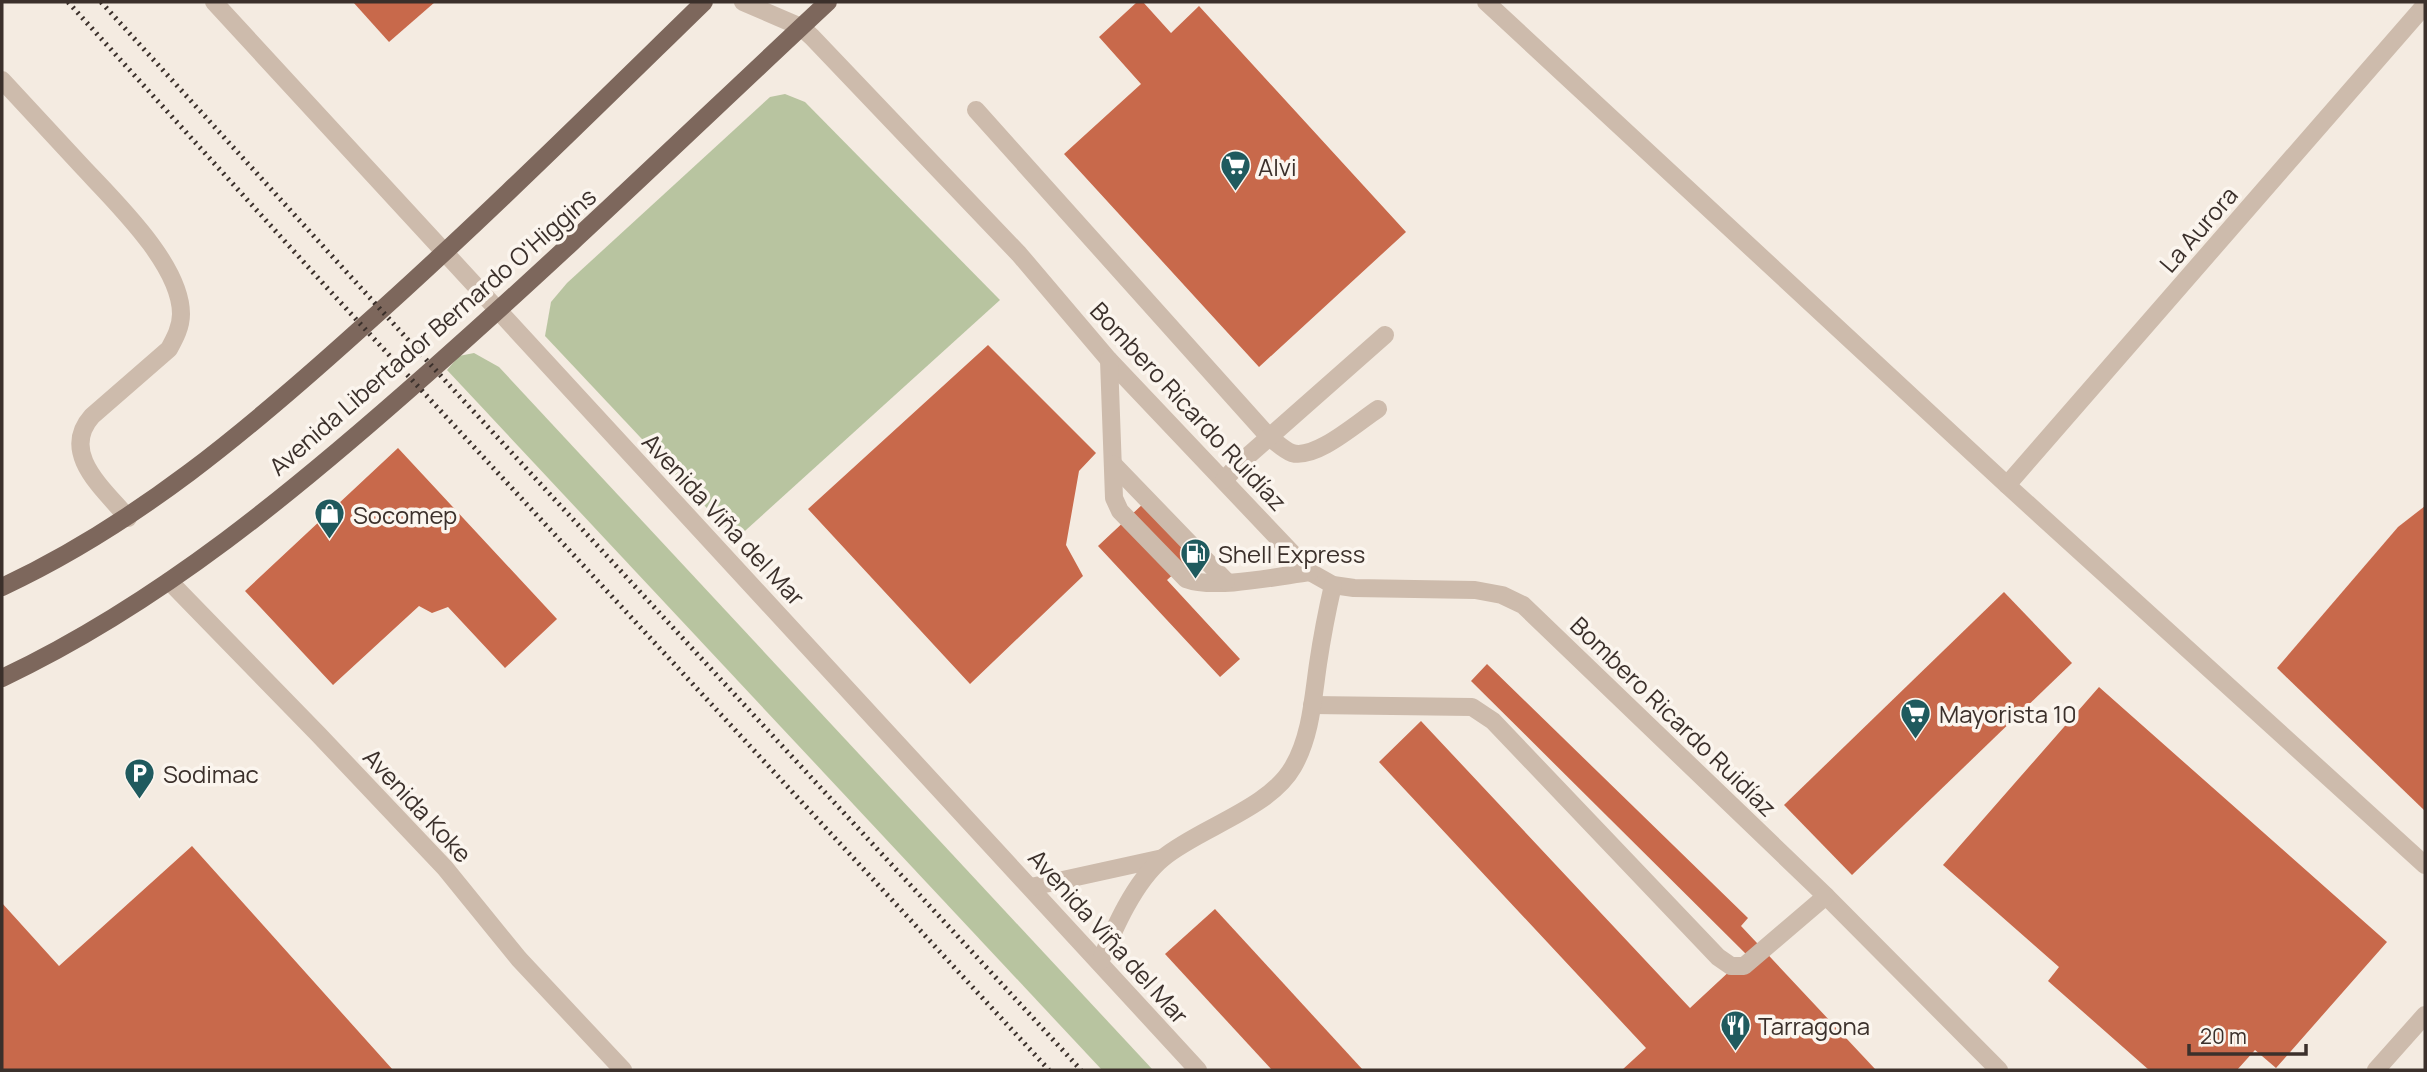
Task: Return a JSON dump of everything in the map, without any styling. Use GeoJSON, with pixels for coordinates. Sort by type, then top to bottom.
{"type":"FeatureCollection","features":[{"type":"Feature","properties":{"kind":"main road","name":"Avenida Libertador Bernardo O'Higgins"},"geometry":{"type":"LineString","coordinates":[[2,587],[69,553],[128,517],[225,446],[301,383],[446,254],[704,2]]}},
{"type":"Feature","properties":{"kind":"main road","name":"Avenida Libertador Bernardo O'Higgins"},"geometry":{"type":"LineString","coordinates":[[2,678],[110,621],[169,582],[327,462],[499,311],[828,2]]}},
{"type":"Feature","properties":{"kind":"street","name":"Avenida Viña del Mar"},"geometry":{"type":"LineString","coordinates":[[214,2],[1198,1070]]}},
{"type":"Feature","properties":{"kind":"street"},"geometry":{"type":"LineString","coordinates":[[743,2],[801,27]]}},
{"type":"Feature","properties":{"kind":"street"},"geometry":{"type":"LineString","coordinates":[[1486,2],[2007,485],[2425,865]]}},
{"type":"Feature","properties":{"kind":"street","name":"La Aurora"},"geometry":{"type":"LineString","coordinates":[[2007,485],[2425,5]]}},
{"type":"Feature","properties":{"kind":"street","name":"Bombero Ricardo Ruidíaz"},"geometry":{"type":"LineString","coordinates":[[801,27],[1019,254],[1109,360],[1310,572],[1333,585],[1354,588],[1475,590],[1502,595],[1523,605],[1826,896],[1999,1070]]}},
{"type":"Feature","properties":{"kind":"street"},"geometry":{"type":"LineString","coordinates":[[2,80],[129,218],[159,256],[176,290],[181,313],[176,338],[169,349],[92,416],[80,435],[81,455],[90,472],[128,517]]}},
{"type":"Feature","properties":{"kind":"street"},"geometry":{"type":"LineString","coordinates":[[976,110],[1269,437],[1289,452],[1301,455],[1316,450],[1378,409]]}},
{"type":"Feature","properties":{"kind":"street"},"geometry":{"type":"LineString","coordinates":[[1224,480],[1385,335]]}},
{"type":"Feature","properties":{"kind":"street"},"geometry":{"type":"LineString","coordinates":[[1109,360],[1115,498],[1120,511],[1186,579],[1196,583],[1310,572]]}},
{"type":"Feature","properties":{"kind":"street"},"geometry":{"type":"LineString","coordinates":[[1113,464],[1226,581]]}},
{"type":"Feature","properties":{"kind":"street","name":"Avenida Koke"},"geometry":{"type":"LineString","coordinates":[[169,582],[436,859],[520,959],[623,1070]]}},
{"type":"Feature","properties":{"kind":"street"},"geometry":{"type":"LineString","coordinates":[[1031,887],[1163,858],[1244,810],[1276,787],[1293,768],[1306,736],[1323,628],[1333,585]]}},
{"type":"Feature","properties":{"kind":"street"},"geometry":{"type":"LineString","coordinates":[[1312,705],[1472,707],[1493,721],[1718,957],[1731,966],[1744,966],[1826,896]]}},
{"type":"Feature","properties":{"kind":"street"},"geometry":{"type":"LineString","coordinates":[[1100,962],[1111,934],[1132,897],[1163,858]]}},
{"type":"Feature","properties":{"kind":"street"},"geometry":{"type":"LineString","coordinates":[[2376,1070],[2425,1015]]}},
{"type":"Feature","properties":{"kind":"green space"},"geometry":{"type":"Polygon","coordinates":[[[785,94],[805,102],[1000,300],[736,539],[545,336],[551,302],[567,283],[770,97],[785,94]]]}},
{"type":"Feature","properties":{"kind":"green space"},"geometry":{"type":"Polygon","coordinates":[[[474,353],[499,367],[1153,1070],[1102,1070],[447,370],[459,356],[474,353]]]}},
{"type":"Feature","properties":{"kind":"building"},"geometry":{"type":"Polygon","coordinates":[[[353,2],[435,2],[389,42],[353,2]]]}},
{"type":"Feature","properties":{"kind":"building","name":"Alvi"},"geometry":{"type":"Polygon","coordinates":[[[1137,2],[1143,2],[1171,33],[1199,6],[1406,232],[1259,367],[1064,154],[1141,84],[1099,37],[1137,2]]]}},
{"type":"Feature","properties":{"kind":"building"},"geometry":{"type":"Polygon","coordinates":[[[988,345],[1096,453],[1079,471],[1066,545],[1083,576],[970,684],[808,509],[988,345]]]}},
{"type":"Feature","properties":{"kind":"building"},"geometry":{"type":"Polygon","coordinates":[[[398,448],[557,619],[505,668],[448,607],[432,613],[419,606],[333,685],[245,591],[398,448]]]}},
{"type":"Feature","properties":{"kind":"building"},"geometry":{"type":"Polygon","coordinates":[[[1144,503],[1193,556],[1167,580],[1240,659],[1220,677],[1098,546],[1144,503]]]}},
{"type":"Feature","properties":{"kind":"building"},"geometry":{"type":"Polygon","coordinates":[[[2425,506],[2425,811],[2277,668],[2398,527],[2425,506]]]}},
{"type":"Feature","properties":{"kind":"building"},"geometry":{"type":"Polygon","coordinates":[[[2004,592],[2072,663],[1852,875],[1784,805],[2004,592]]]}},
{"type":"Feature","properties":{"kind":"building"},"geometry":{"type":"Polygon","coordinates":[[[1487,664],[1748,918],[1741,926],[1876,1070],[1622,1070],[1646,1048],[1379,762],[1421,721],[1690,1008],[1747,955],[1471,681],[1487,664]]]}},
{"type":"Feature","properties":{"kind":"building"},"geometry":{"type":"Polygon","coordinates":[[[2099,687],[2387,942],[2276,1068],[2255,1050],[2237,1070],[2149,1070],[2048,981],[2059,967],[1943,865],[2099,687]]]}},
{"type":"Feature","properties":{"kind":"building"},"geometry":{"type":"Polygon","coordinates":[[[192,846],[393,1070],[2,1070],[2,903],[59,966],[192,846]]]}},
{"type":"Feature","properties":{"kind":"building"},"geometry":{"type":"Polygon","coordinates":[[[1215,909],[1363,1070],[1272,1070],[1165,954],[1215,909]]]}},
{"type":"Feature","properties":{"kind":"railway"},"geometry":{"type":"LineString","coordinates":[[68,2],[329,290],[1049,1070]]}},
{"type":"Feature","properties":{"kind":"railway"},"geometry":{"type":"LineString","coordinates":[[101,2],[451,387],[1081,1070]]}},
{"type":"Feature","properties":{"kind":"place","name":"Alvi"},"geometry":{"type":"Point","coordinates":[1235,193]}},
{"type":"Feature","properties":{"kind":"place","name":"Socomep"},"geometry":{"type":"Point","coordinates":[330,541]}},
{"type":"Feature","properties":{"kind":"place","name":"Shell Express"},"geometry":{"type":"Point","coordinates":[1195,580]}},
{"type":"Feature","properties":{"kind":"place","name":"Mayorista 10"},"geometry":{"type":"Point","coordinates":[1916,740]}},
{"type":"Feature","properties":{"kind":"place","name":"Sodimac"},"geometry":{"type":"Point","coordinates":[140,800]}},
{"type":"Feature","properties":{"kind":"place","name":"Tarragona"},"geometry":{"type":"Point","coordinates":[1735,1052]}}]}
